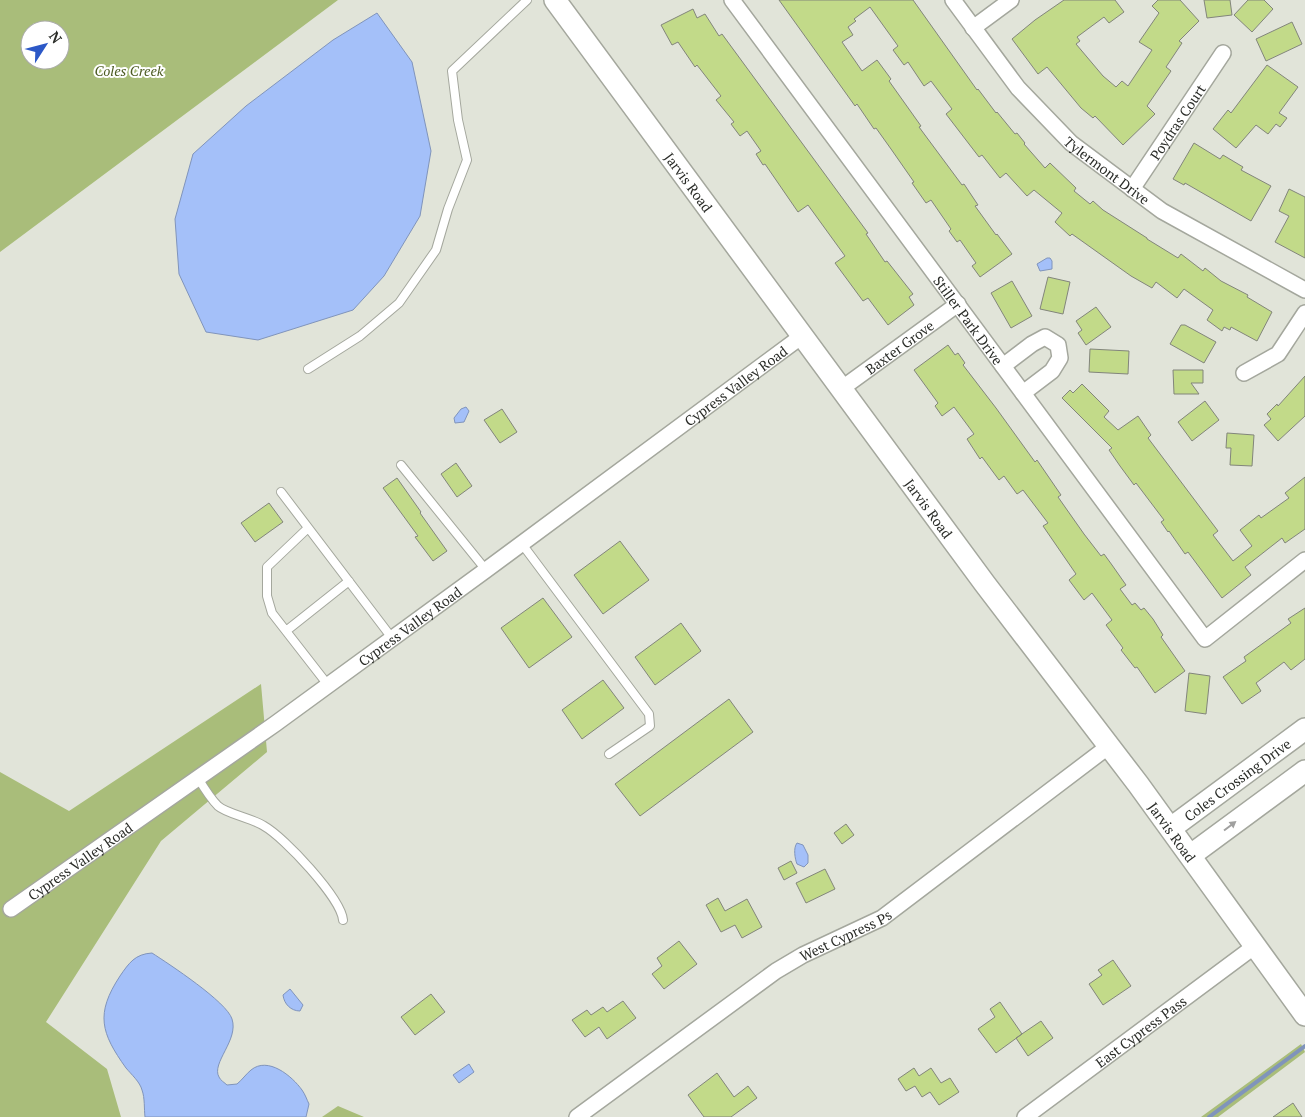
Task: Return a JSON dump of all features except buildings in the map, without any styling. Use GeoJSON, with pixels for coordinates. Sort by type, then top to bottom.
{"type":"FeatureCollection","features":[{"type":"Feature","properties":{"kind":"street","name":"Jarvis Road"},"geometry":{"type":"LineString","coordinates":[[555,0],[991,591],[1171,828],[1305,1016]]}},
{"type":"Feature","properties":{"kind":"street","name":"Stiller Park Drive"},"geometry":{"type":"LineString","coordinates":[[732,0],[1205,639],[1305,560]]}},
{"type":"Feature","properties":{"kind":"street","name":"Tylermont Drive"},"geometry":{"type":"LineString","coordinates":[[953,0],[1018,88],[1071,142],[1162,211],[1305,290]]}},
{"type":"Feature","properties":{"kind":"street"},"geometry":{"type":"LineString","coordinates":[[973,28],[1011,0]]}},
{"type":"Feature","properties":{"kind":"street","name":"Poydras Court"},"geometry":{"type":"LineString","coordinates":[[1132,189],[1223,54]]}},
{"type":"Feature","properties":{"kind":"street","name":"Baxter Grove"},"geometry":{"type":"LineString","coordinates":[[841,389],[958,304]]}},
{"type":"Feature","properties":{"kind":"street"},"geometry":{"type":"LineString","coordinates":[[1244,374],[1278,354],[1305,313]]}},
{"type":"Feature","properties":{"kind":"street","name":"Cypress Valley Road"},"geometry":{"type":"LineString","coordinates":[[11,910],[328,685],[802,336]]}},
{"type":"Feature","properties":{"kind":"street"},"geometry":{"type":"LineString","coordinates":[[1003,366],[1032,344],[1045,338],[1058,345],[1060,358],[1052,371],[1023,393]]}},
{"type":"Feature","properties":{"kind":"street","name":"Coles Crossing Drive"},"geometry":{"type":"LineString","coordinates":[[1171,828],[1305,729]]}},
{"type":"Feature","properties":{"kind":"street","name":"West Cypress Ps"},"geometry":{"type":"LineString","coordinates":[[577,1117],[776,970],[803,955],[882,918],[1109,746]]}},
{"type":"Feature","properties":{"kind":"street"},"geometry":{"type":"LineString","coordinates":[[1191,856],[1305,771]]}},
{"type":"Feature","properties":{"kind":"street","name":"East Cypress Pass"},"geometry":{"type":"LineString","coordinates":[[1025,1117],[1255,946]]}},
{"type":"Feature","properties":{"kind":"lane"},"geometry":{"type":"LineString","coordinates":[[308,369],[360,336],[399,303],[436,250],[448,209],[467,160],[458,120],[452,71],[528,0]]}},
{"type":"Feature","properties":{"kind":"lane"},"geometry":{"type":"LineString","coordinates":[[401,464],[486,570]]}},
{"type":"Feature","properties":{"kind":"lane"},"geometry":{"type":"LineString","coordinates":[[281,492],[392,638]]}},
{"type":"Feature","properties":{"kind":"lane"},"geometry":{"type":"LineString","coordinates":[[308,528],[267,567],[267,596],[272,613],[328,685]]}},
{"type":"Feature","properties":{"kind":"lane"},"geometry":{"type":"LineString","coordinates":[[522,544],[649,714],[650,726],[610,754]]}},
{"type":"Feature","properties":{"kind":"lane"},"geometry":{"type":"LineString","coordinates":[[286,631],[349,582]]}},
{"type":"Feature","properties":{"kind":"lane"},"geometry":{"type":"LineString","coordinates":[[198,778],[220,808],[261,824],[279,837],[328,891],[340,907],[343,920]]}},
{"type":"Feature","properties":{"kind":"green space","name":"Coles Creek"},"geometry":{"type":"Polygon","coordinates":[[[0,0],[338,0],[0,252],[0,0]]]}},
{"type":"Feature","properties":{"kind":"green space"},"geometry":{"type":"Polygon","coordinates":[[[261,684],[267,752],[161,841],[46,1022],[107,1069],[121,1117],[0,1117],[0,772],[69,811],[261,684]]]}},
{"type":"Feature","properties":{"kind":"green space"},"geometry":{"type":"Polygon","coordinates":[[[1301,1044],[1305,1052],[1218,1117],[1201,1117],[1301,1044]]]}},
{"type":"Feature","properties":{"kind":"green space"},"geometry":{"type":"Polygon","coordinates":[[[338,1106],[364,1117],[322,1117],[338,1106]]]}},
{"type":"Feature","properties":{"kind":"water"},"geometry":{"type":"Polygon","coordinates":[[[377,13],[412,62],[431,151],[420,216],[384,276],[353,310],[258,340],[206,332],[179,274],[175,219],[193,154],[246,106],[333,40],[377,13]]]}},
{"type":"Feature","properties":{"kind":"water"},"geometry":{"type":"Polygon","coordinates":[[[1050,258],[1052,261],[1052,269],[1040,271],[1037,264],[1050,258]]]}},
{"type":"Feature","properties":{"kind":"water"},"geometry":{"type":"Polygon","coordinates":[[[466,407],[469,411],[464,422],[455,423],[454,418],[461,409],[466,407]]]}},
{"type":"Feature","properties":{"kind":"water"},"geometry":{"type":"Polygon","coordinates":[[[797,843],[803,845],[808,855],[808,863],[804,867],[796,862],[795,851],[797,843]]]}},
{"type":"Feature","properties":{"kind":"water"},"geometry":{"type":"Polygon","coordinates":[[[152,953],[220,1003],[232,1019],[232,1035],[219,1065],[220,1079],[227,1085],[237,1084],[251,1070],[258,1066],[272,1066],[292,1079],[304,1093],[309,1104],[306,1117],[145,1117],[144,1096],[141,1087],[111,1044],[104,1023],[104,1013],[112,989],[126,967],[137,957],[152,953]]]}},
{"type":"Feature","properties":{"kind":"water"},"geometry":{"type":"Polygon","coordinates":[[[290,989],[303,1005],[300,1011],[288,1006],[285,1001],[283,995],[290,989]]]}},
{"type":"Feature","properties":{"kind":"water"},"geometry":{"type":"Polygon","coordinates":[[[469,1064],[474,1072],[459,1083],[453,1075],[469,1064]]]}},
{"type":"Feature","properties":{"kind":"waterway"},"geometry":{"type":"LineString","coordinates":[[1209,1117],[1305,1046]]}}]}
